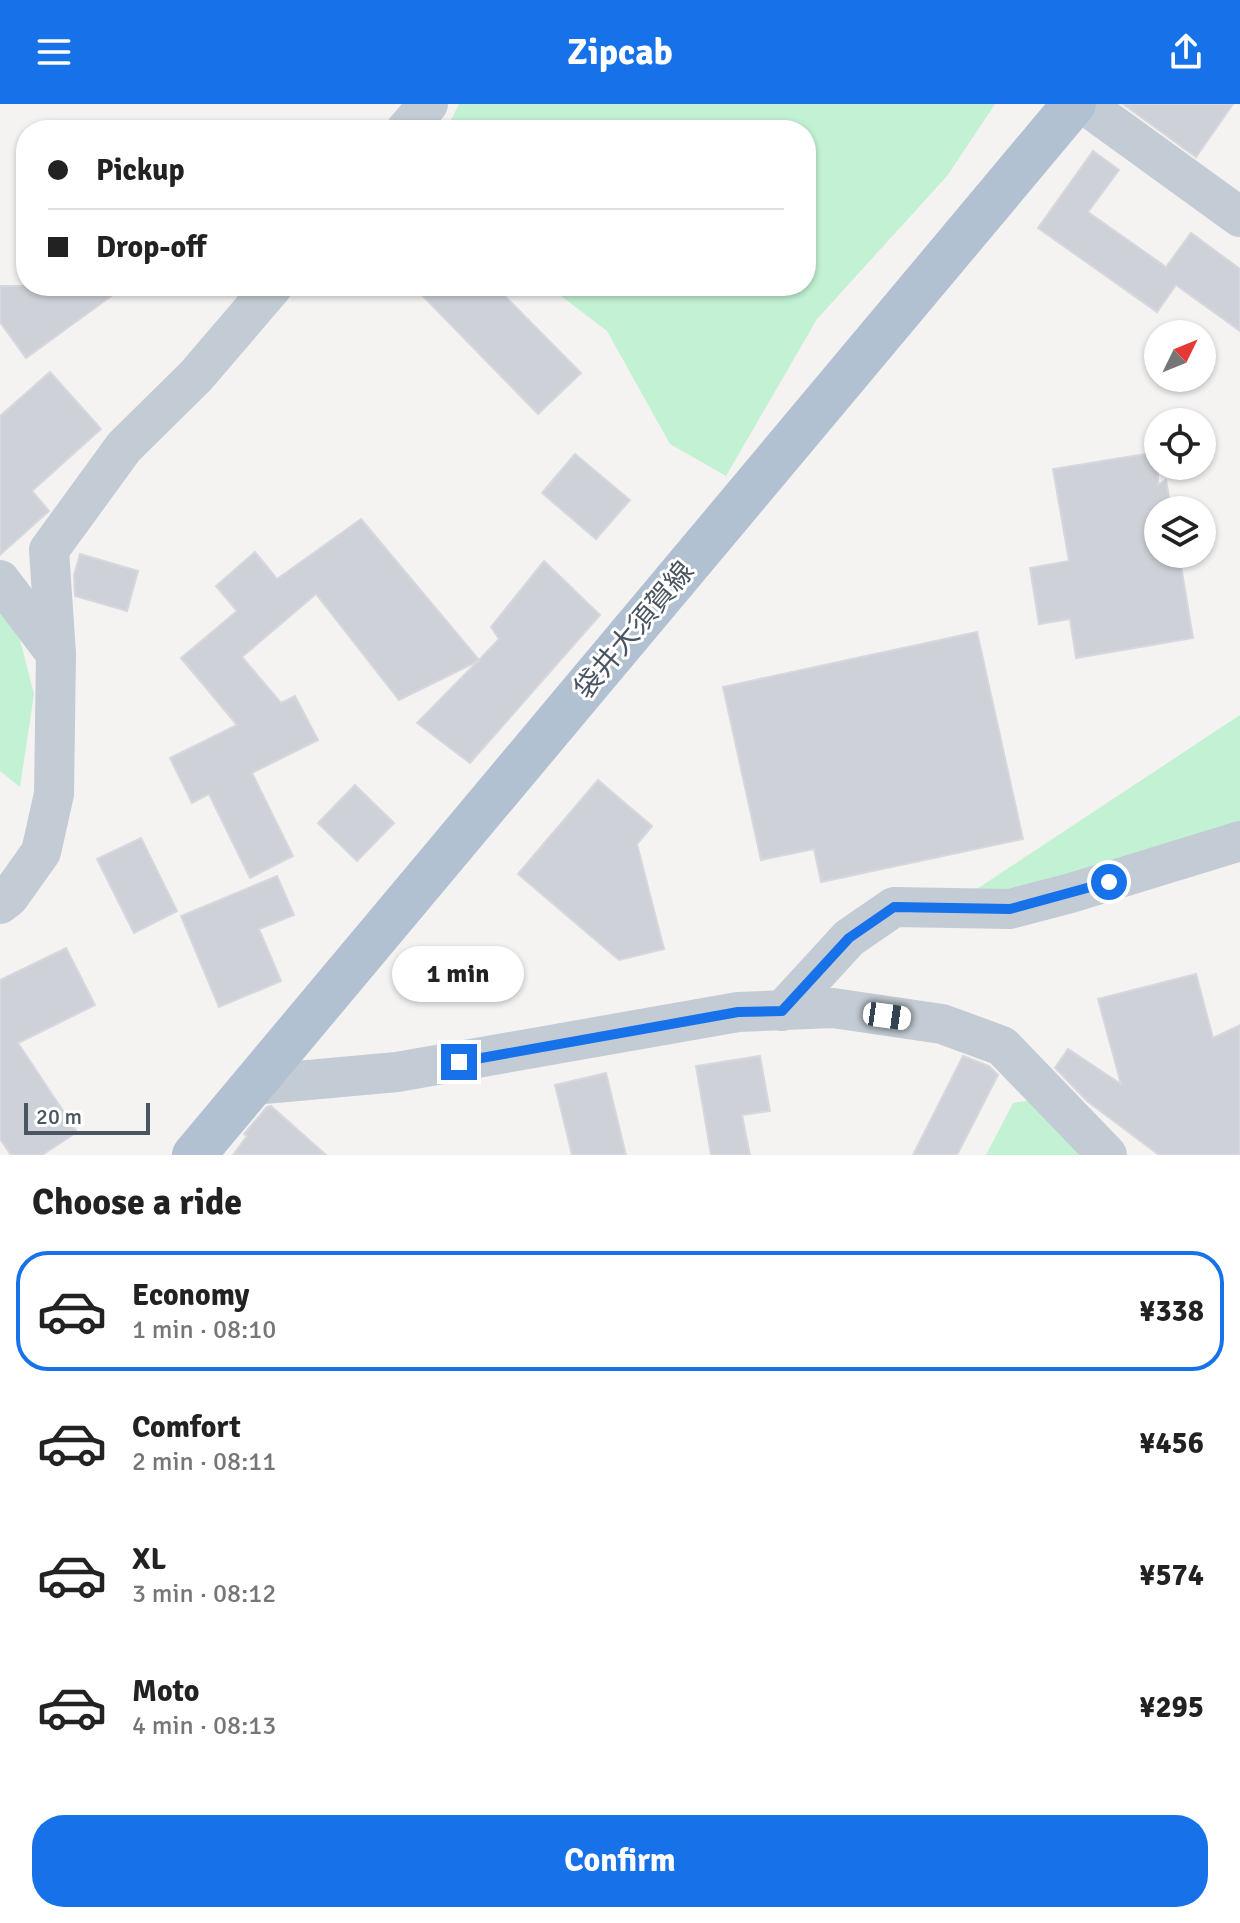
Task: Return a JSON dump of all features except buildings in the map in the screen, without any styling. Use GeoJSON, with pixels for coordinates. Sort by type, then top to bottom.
{"type":"FeatureCollection","features":[{"type":"Feature","properties":{"kind":"main road","name":"袋井大須賀線"},"geometry":{"type":"LineString","coordinates":[[194,1155],[1074,104]]}},
{"type":"Feature","properties":{"kind":"street"},"geometry":{"type":"LineString","coordinates":[[414,120],[428,104]]}},
{"type":"Feature","properties":{"kind":"street"},"geometry":{"type":"LineString","coordinates":[[1084,104],[1240,217]]}},
{"type":"Feature","properties":{"kind":"street"},"geometry":{"type":"LineString","coordinates":[[0,904],[9,897],[41,852],[54,794],[56,654],[49,550],[124,447],[196,376],[264,296]]}},
{"type":"Feature","properties":{"kind":"street"},"geometry":{"type":"LineString","coordinates":[[0,580],[56,654]]}},
{"type":"Feature","properties":{"kind":"street"},"geometry":{"type":"LineString","coordinates":[[782,1011],[849,938],[894,907],[1010,909],[1240,841]]}},
{"type":"Feature","properties":{"kind":"street"},"geometry":{"type":"LineString","coordinates":[[253,1085],[397,1072],[738,1012],[833,1008],[942,1024],[1002,1046],[1107,1155]]}},
{"type":"Feature","properties":{"kind":"green space"},"geometry":{"type":"Polygon","coordinates":[[[459,104],[995,104],[947,176],[817,319],[726,476],[670,444],[607,331],[561,296],[816,296],[816,120],[451,120],[459,104]]]}},
{"type":"Feature","properties":{"kind":"green space"},"geometry":{"type":"Polygon","coordinates":[[[0,601],[20,640],[34,694],[20,787],[0,771],[0,601]]]}},
{"type":"Feature","properties":{"kind":"green space"},"geometry":{"type":"Polygon","coordinates":[[[1240,715],[1240,835],[951,906],[1240,715]]]}},
{"type":"Feature","properties":{"kind":"green space"},"geometry":{"type":"Polygon","coordinates":[[[1032,1100],[1090,1155],[986,1155],[1013,1103],[1032,1100]]]}},
{"type":"Feature","properties":{"kind":"route"},"geometry":{"type":"LineString","coordinates":[[459,1062],[738,1012],[782,1011],[849,938],[894,907],[1010,909],[1109,882]]}}]}
